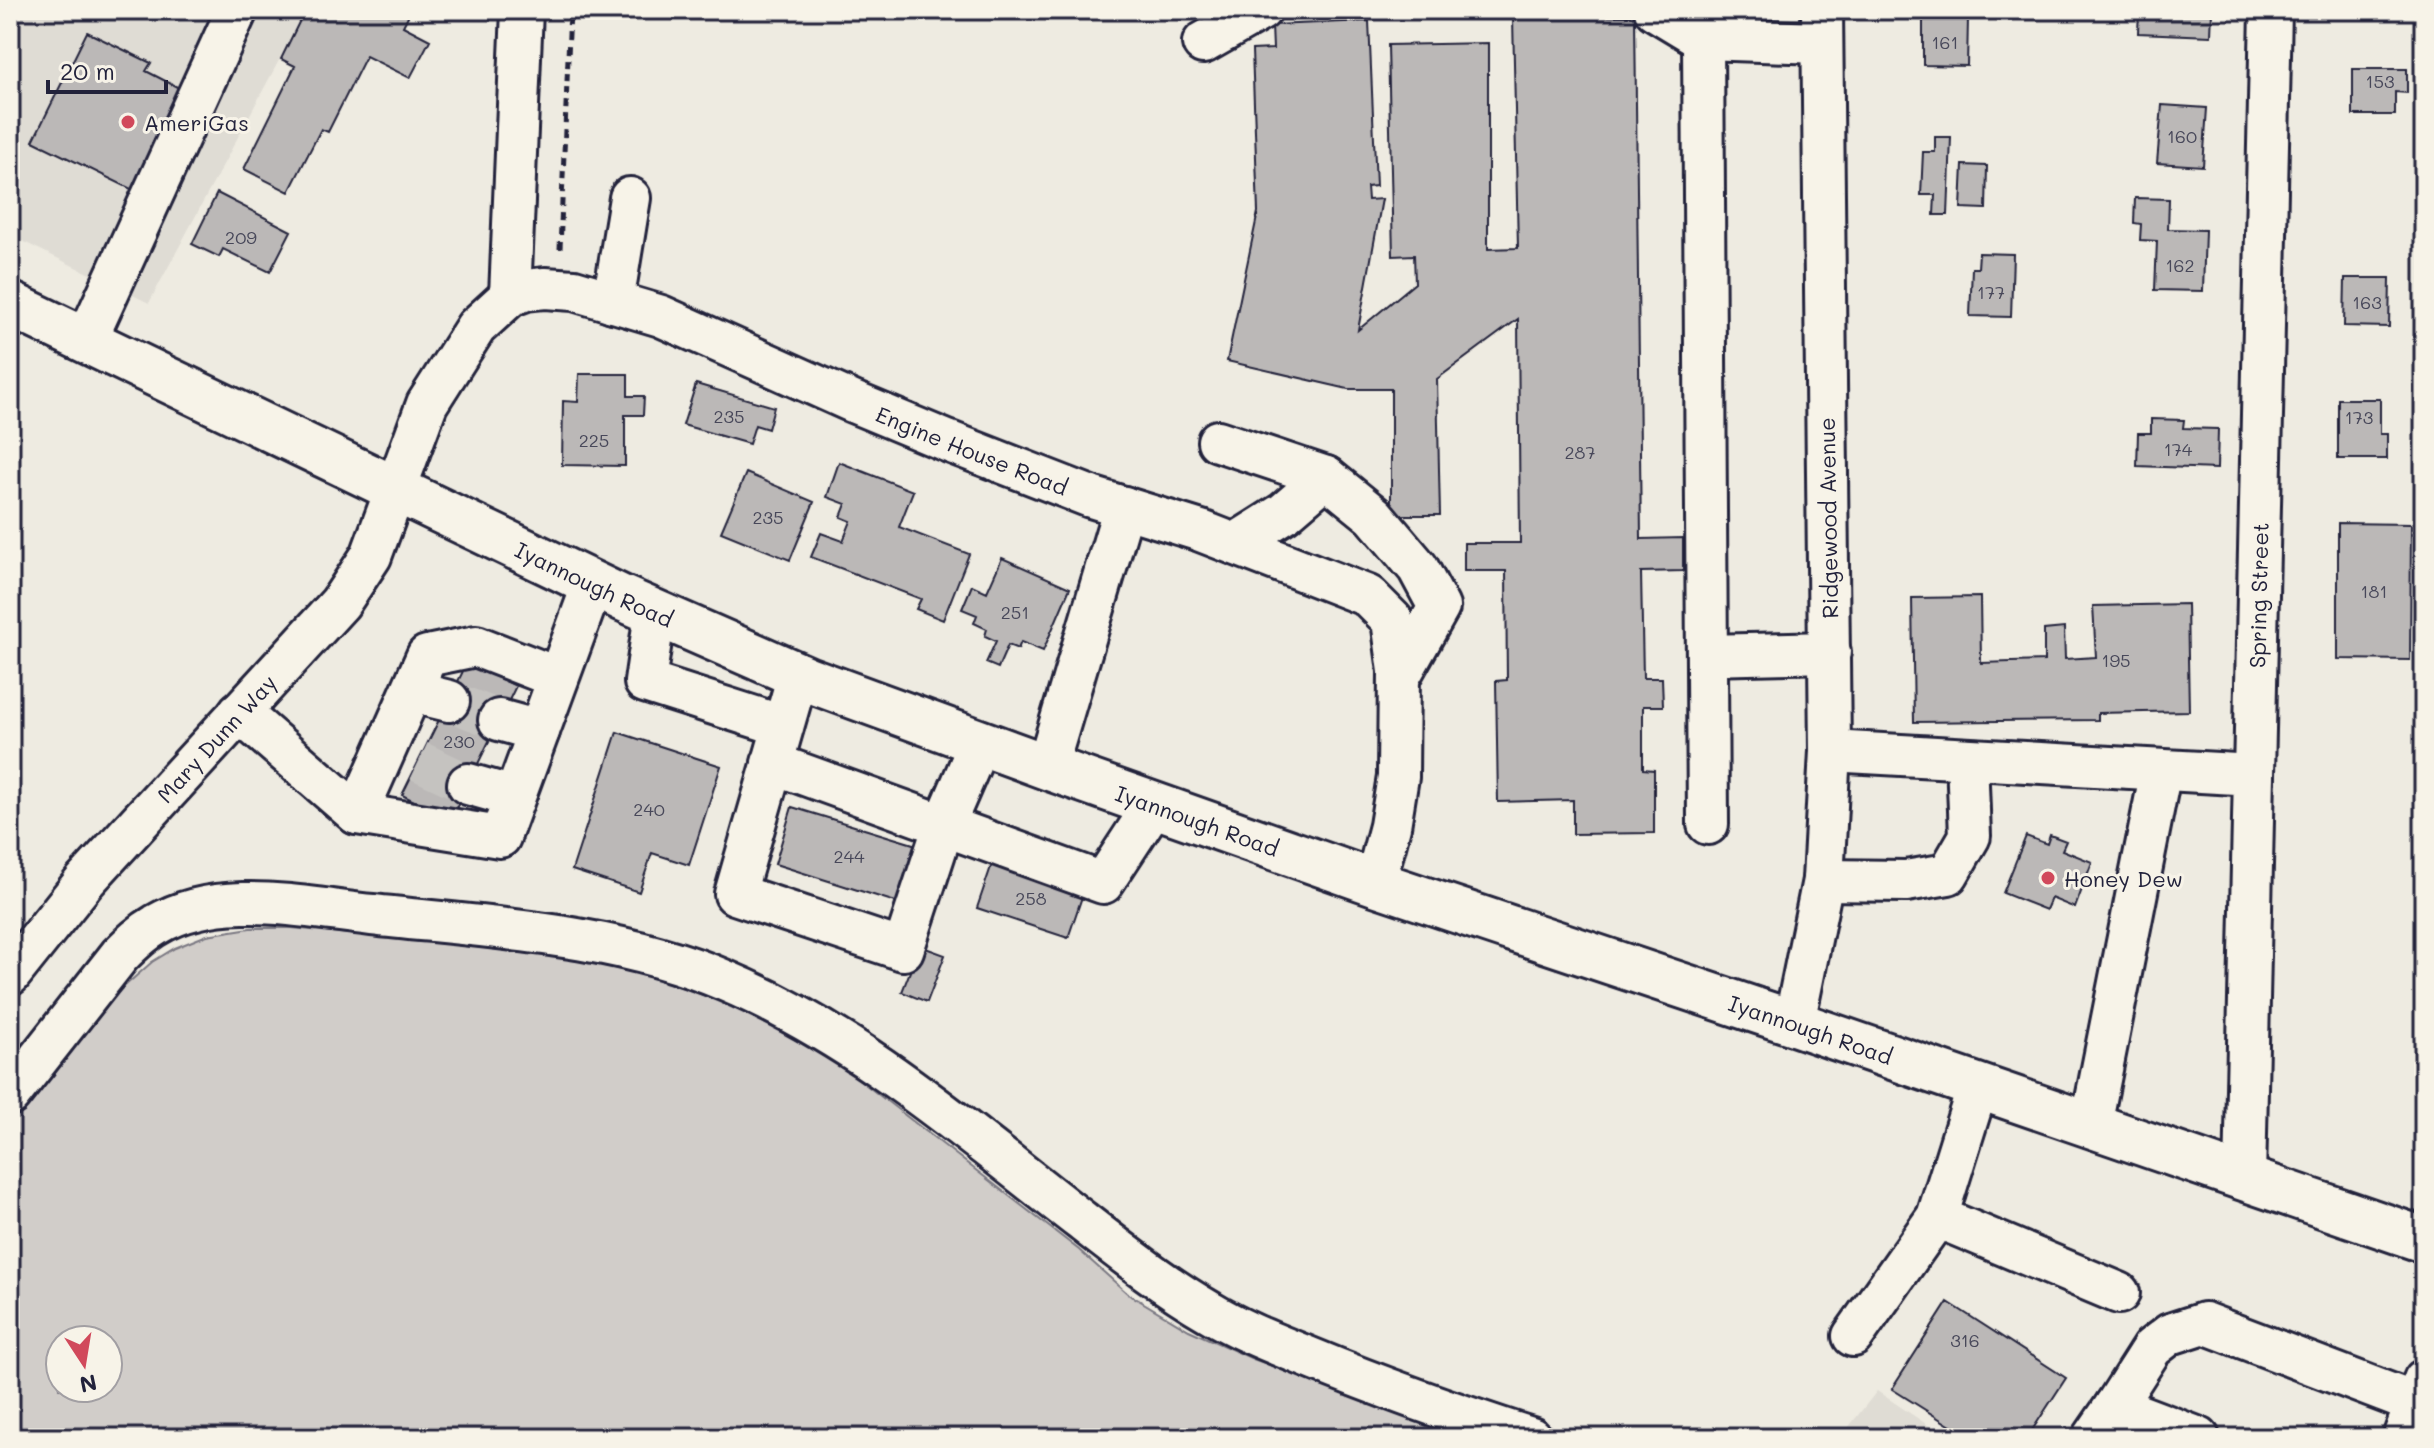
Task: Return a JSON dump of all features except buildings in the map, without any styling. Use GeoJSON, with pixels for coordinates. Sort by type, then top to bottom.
{"type":"FeatureCollection","features":[{"type":"Feature","properties":{"kind":"main road","name":"Iyannough Road"},"geometry":{"type":"LineString","coordinates":[[10,304],[593,584],[798,675],[1375,883],[1794,1023],[2424,1240]]}},
{"type":"Feature","properties":{"kind":"street"},"geometry":{"type":"LineString","coordinates":[[86,341],[237,10]]}},
{"type":"Feature","properties":{"kind":"street"},"geometry":{"type":"LineString","coordinates":[[396,489],[427,404],[476,327],[510,296],[522,10]]}},
{"type":"Feature","properties":{"kind":"street"},"geometry":{"type":"LineString","coordinates":[[1203,43],[1261,10]]}},
{"type":"Feature","properties":{"kind":"street"},"geometry":{"type":"LineString","coordinates":[[1655,10],[1703,39],[1822,26]]}},
{"type":"Feature","properties":{"kind":"street","name":"Spring Street"},"geometry":{"type":"LineString","coordinates":[[2245,1179],[2271,10]]}},
{"type":"Feature","properties":{"kind":"street","name":"Ridgewood Avenue"},"geometry":{"type":"LineString","coordinates":[[1794,1023],[1823,880],[1830,751],[1822,26]]}},
{"type":"Feature","properties":{"kind":"street"},"geometry":{"type":"LineString","coordinates":[[1703,39],[1708,824]]}},
{"type":"Feature","properties":{"kind":"street"},"geometry":{"type":"LineString","coordinates":[[613,302],[630,198]]}},
{"type":"Feature","properties":{"kind":"street","name":"Engine House Road"},"geometry":{"type":"LineString","coordinates":[[510,296],[526,290],[558,288],[661,316],[892,419],[1091,497],[1201,531],[1368,596],[1392,620],[1400,676],[1398,777],[1390,826],[1375,883]]}},
{"type":"Feature","properties":{"kind":"street"},"geometry":{"type":"LineString","coordinates":[[1218,441],[1326,477],[1374,516],[1418,568],[1439,607],[1400,676]]}},
{"type":"Feature","properties":{"kind":"street"},"geometry":{"type":"LineString","coordinates":[[1235,544],[1284,513],[1326,477]]}},
{"type":"Feature","properties":{"kind":"street","name":"Mary Dunn Way"},"geometry":{"type":"LineString","coordinates":[[10,975],[85,881],[340,603],[371,556],[396,489]]}},
{"type":"Feature","properties":{"kind":"street"},"geometry":{"type":"LineString","coordinates":[[1047,767],[1124,507]]}},
{"type":"Feature","properties":{"kind":"street"},"geometry":{"type":"LineString","coordinates":[[239,712],[357,814],[500,837],[593,584]]}},
{"type":"Feature","properties":{"kind":"street"},"geometry":{"type":"LineString","coordinates":[[655,613],[645,682],[944,825],[1103,883],[1154,805]]}},
{"type":"Feature","properties":{"kind":"street"},"geometry":{"type":"LineString","coordinates":[[357,814],[403,754],[430,696],[427,656],[476,646],[558,678]]}},
{"type":"Feature","properties":{"kind":"street"},"geometry":{"type":"LineString","coordinates":[[1707,655],[1830,652]]}},
{"type":"Feature","properties":{"kind":"street"},"geometry":{"type":"LineString","coordinates":[[798,675],[735,894],[903,950],[944,825],[980,742]]}},
{"type":"Feature","properties":{"kind":"street"},"geometry":{"type":"LineString","coordinates":[[499,720],[539,731]]}},
{"type":"Feature","properties":{"kind":"street"},"geometry":{"type":"LineString","coordinates":[[1830,751],[2254,775]]}},
{"type":"Feature","properties":{"kind":"street"},"geometry":{"type":"LineString","coordinates":[[1823,880],[1906,881],[1948,874],[1970,836],[1967,759]]}},
{"type":"Feature","properties":{"kind":"street"},"geometry":{"type":"LineString","coordinates":[[2091,1125],[2161,770]]}},
{"type":"Feature","properties":{"kind":"street"},"geometry":{"type":"LineString","coordinates":[[468,784],[514,797]]}},
{"type":"Feature","properties":{"kind":"street"},"geometry":{"type":"LineString","coordinates":[[10,1095],[130,945],[159,923],[207,907],[271,905],[546,935],[606,945],[676,963],[725,980],[837,1038],[892,1074],[1140,1266],[1214,1315],[1415,1400],[1531,1438]]}},
{"type":"Feature","properties":{"kind":"street"},"geometry":{"type":"LineString","coordinates":[[1853,1336],[1937,1217],[1978,1086]]}},
{"type":"Feature","properties":{"kind":"street"},"geometry":{"type":"LineString","coordinates":[[1937,1217],[2119,1293]]}},
{"type":"Feature","properties":{"kind":"street"},"geometry":{"type":"LineString","coordinates":[[2199,1438],[2104,1422],[2152,1348],[2170,1334],[2204,1323],[2414,1407]]}},
{"type":"Feature","properties":{"kind":"path"},"geometry":{"type":"LineString","coordinates":[[558,288],[570,10]]}},
{"type":"Feature","properties":{"kind":"shaded area","name":"AmeriGas"},"geometry":{"type":"Polygon","coordinates":[[[10,10],[306,10],[149,303],[10,235],[10,10]]]}},
{"type":"Feature","properties":{"kind":"shaded area"},"geometry":{"type":"Polygon","coordinates":[[[250,928],[292,928],[523,952],[650,976],[742,1009],[821,1050],[1079,1250],[1127,1293],[1189,1330],[1253,1359],[1476,1438],[10,1438],[10,1122],[101,1007],[152,962],[175,948],[207,935],[250,928]]]}},
{"type":"Feature","properties":{"kind":"shaded area"},"geometry":{"type":"Polygon","coordinates":[[[1877,1391],[1947,1438],[1840,1438],[1877,1391]]]}},
{"type":"Feature","properties":{"kind":"tunnel"},"geometry":{"type":"LineString","coordinates":[[449,701],[499,720]]}},
{"type":"Feature","properties":{"kind":"tunnel"},"geometry":{"type":"LineString","coordinates":[[419,761],[468,784]]}},
{"type":"Feature","properties":{"kind":"place","name":"AmeriGas"},"geometry":{"type":"Point","coordinates":[128,122]}},
{"type":"Feature","properties":{"kind":"place","name":"Honey Dew"},"geometry":{"type":"Point","coordinates":[2048,878]}}]}
